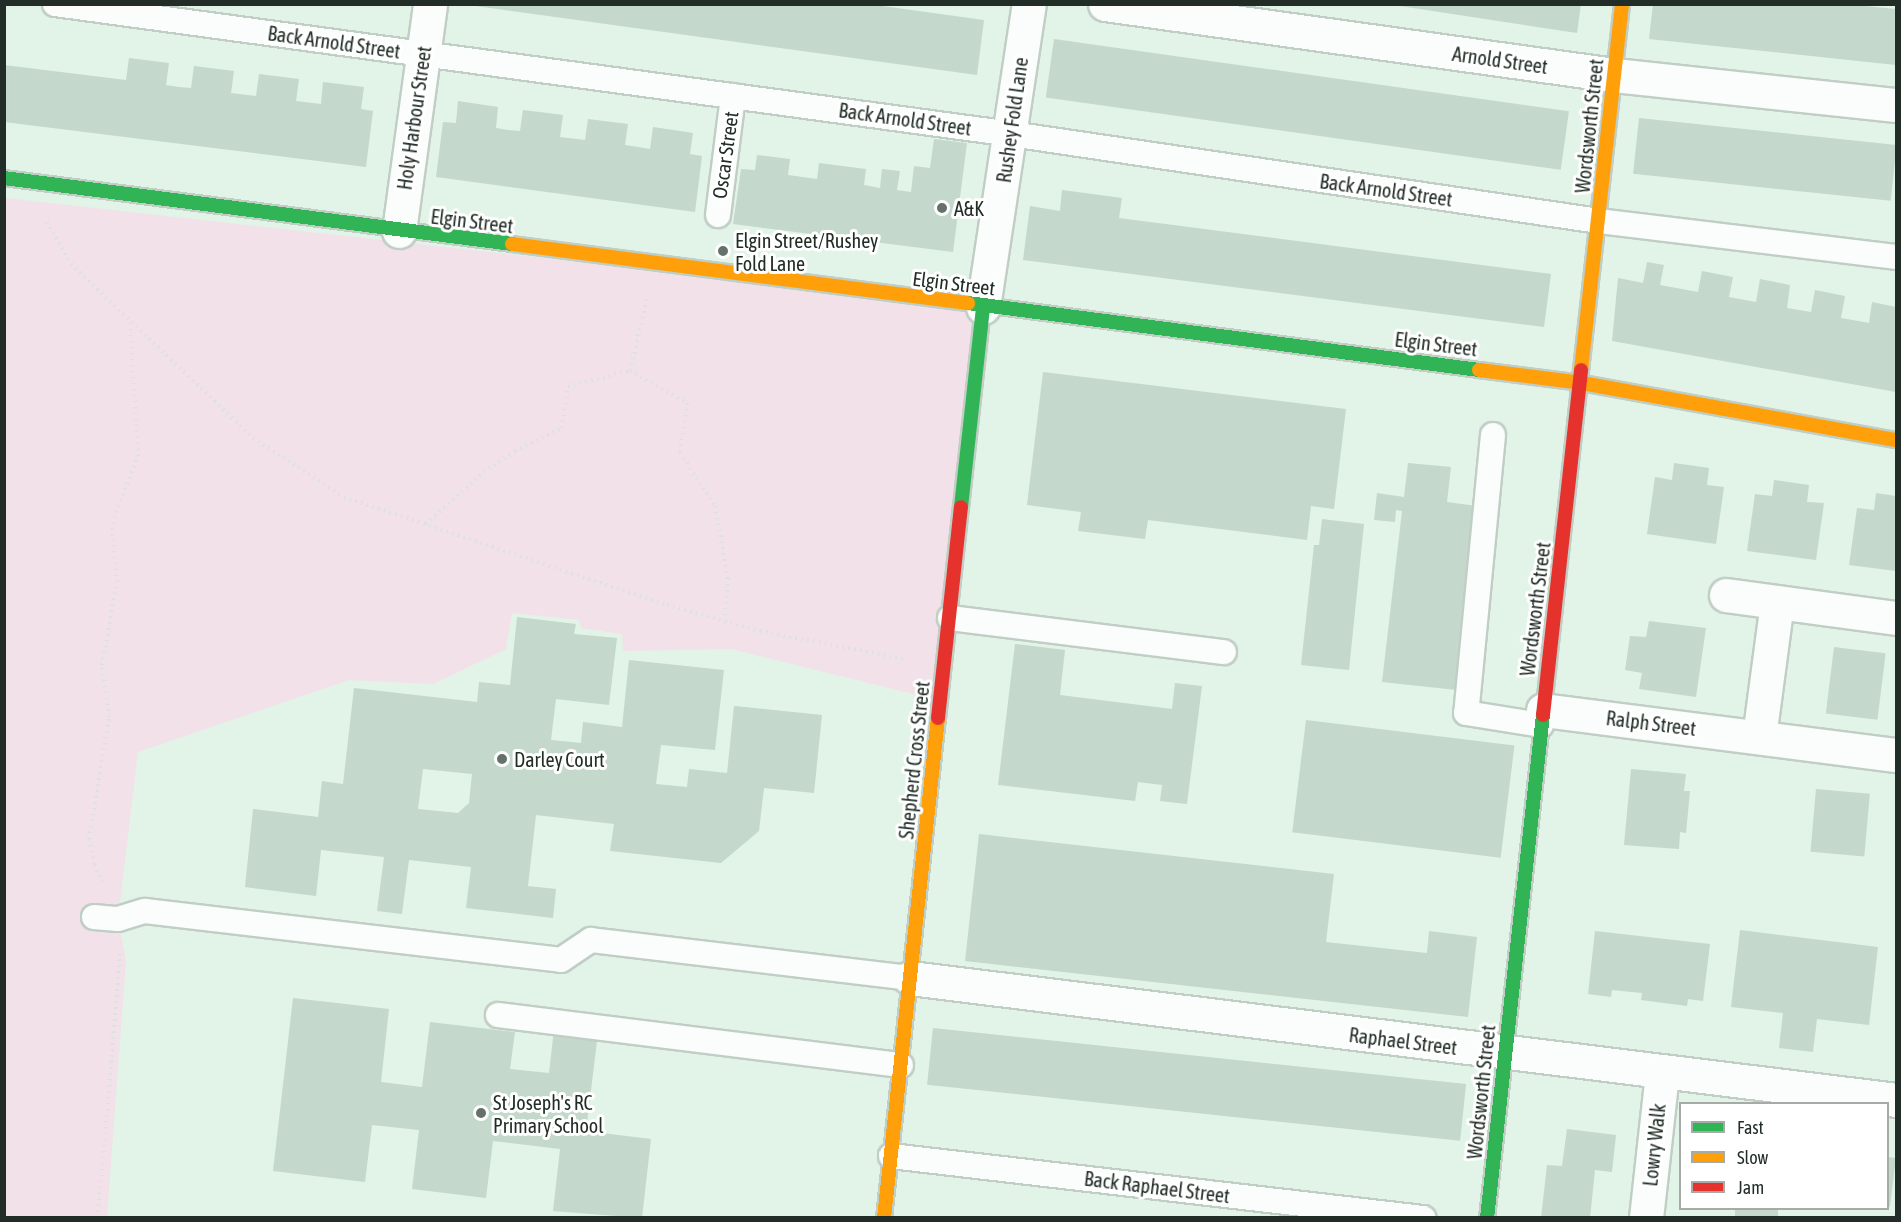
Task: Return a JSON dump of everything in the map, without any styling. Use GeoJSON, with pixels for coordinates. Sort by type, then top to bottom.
{"type":"FeatureCollection","features":[{"type":"Feature","properties":{"kind":"street","name":"Holy Harbour Street"},"geometry":{"type":"LineString","coordinates":[[399,231],[430,4]]}},
{"type":"Feature","properties":{"kind":"street","name":"Rushey Fold Lane"},"geometry":{"type":"LineString","coordinates":[[984,307],[1029,4]]}},
{"type":"Feature","properties":{"kind":"street","name":"Arnold Street"},"geometry":{"type":"LineString","coordinates":[[1105,4],[1614,75],[1896,105]]}},
{"type":"Feature","properties":{"kind":"street","name":"Wordsworth Street"},"geometry":{"type":"LineString","coordinates":[[1486,1218],[1582,383],[1622,4]]}},
{"type":"Feature","properties":{"kind":"street","name":"Elgin Street"},"geometry":{"type":"LineString","coordinates":[[4,178],[656,265],[1582,383],[1896,440]]}},
{"type":"Feature","properties":{"kind":"street","name":"Shepherd Cross Street"},"geometry":{"type":"LineString","coordinates":[[884,1218],[984,307]]}},
{"type":"Feature","properties":{"kind":"street"},"geometry":{"type":"LineString","coordinates":[[1726,595],[1896,618]]}},
{"type":"Feature","properties":{"kind":"street"},"geometry":{"type":"LineString","coordinates":[[1759,736],[1777,602]]}},
{"type":"Feature","properties":{"kind":"street","name":"Ralph Street"},"geometry":{"type":"LineString","coordinates":[[1542,717],[1759,736],[1896,755]]}},
{"type":"Feature","properties":{"kind":"street","name":"Raphael Street"},"geometry":{"type":"LineString","coordinates":[[910,978],[1896,1100]]}},
{"type":"Feature","properties":{"kind":"street","name":"Lowry Walk"},"geometry":{"type":"LineString","coordinates":[[1646,1218],[1662,1072]]}},
{"type":"Feature","properties":{"kind":"lane","name":"Back Arnold Street"},"geometry":{"type":"LineString","coordinates":[[55,4],[1011,134],[1599,221],[1896,257]]}},
{"type":"Feature","properties":{"kind":"lane","name":"Oscar Street"},"geometry":{"type":"LineString","coordinates":[[718,215],[733,96]]}},
{"type":"Feature","properties":{"kind":"lane"},"geometry":{"type":"LineString","coordinates":[[1493,435],[1466,713],[1542,717]]}},
{"type":"Feature","properties":{"kind":"lane"},"geometry":{"type":"LineString","coordinates":[[950,618],[1224,652]]}},
{"type":"Feature","properties":{"kind":"lane"},"geometry":{"type":"LineString","coordinates":[[94,916],[118,919],[146,911],[561,960],[591,940],[910,978]]}},
{"type":"Feature","properties":{"kind":"lane"},"geometry":{"type":"LineString","coordinates":[[498,1015],[901,1065]]}},
{"type":"Feature","properties":{"kind":"lane","name":"Back Raphael Street"},"geometry":{"type":"LineString","coordinates":[[891,1156],[1423,1218]]}},
{"type":"Feature","properties":{"kind":"path"},"geometry":{"type":"LineString","coordinates":[[46,184],[43,217],[71,264],[253,438],[344,497],[724,620],[944,666]]}},
{"type":"Feature","properties":{"kind":"path"},"geometry":{"type":"LineString","coordinates":[[630,371],[656,265]]}},
{"type":"Feature","properties":{"kind":"path"},"geometry":{"type":"LineString","coordinates":[[98,1218],[121,950],[146,911],[127,905],[106,888],[94,864],[90,839],[109,717],[102,665],[117,582],[112,536],[116,512],[138,456],[130,321]]}},
{"type":"Feature","properties":{"kind":"path"},"geometry":{"type":"LineString","coordinates":[[425,524],[484,472],[515,451],[562,428],[568,386],[630,371],[687,403],[680,453],[715,506],[728,578],[724,620]]}},
{"type":"Feature","properties":{"kind":"shaded area"},"geometry":{"type":"Polygon","coordinates":[[[5,198],[983,307],[941,701],[732,649],[623,651],[622,634],[581,628],[579,620],[512,613],[506,649],[433,684],[349,680],[138,752],[118,919],[126,960],[107,1217],[5,1218],[5,198]]]}},
{"type":"Feature","properties":{"kind":"building"},"geometry":{"type":"Polygon","coordinates":[[[461,4],[868,4],[984,20],[977,75],[461,4]]]}},
{"type":"Feature","properties":{"kind":"building"},"geometry":{"type":"Polygon","coordinates":[[[1387,4],[1581,4],[1577,33],[1387,4]]]}},
{"type":"Feature","properties":{"kind":"building"},"geometry":{"type":"Polygon","coordinates":[[[1653,4],[1854,5],[1896,9],[1896,65],[1649,39],[1653,4]]]}},
{"type":"Feature","properties":{"kind":"building"},"geometry":{"type":"Polygon","coordinates":[[[1054,39],[1569,111],[1561,170],[1046,97],[1054,39]]]}},
{"type":"Feature","properties":{"kind":"building"},"geometry":{"type":"Polygon","coordinates":[[[129,58],[169,63],[166,85],[179,87],[191,88],[194,66],[234,71],[231,93],[256,96],[259,74],[299,79],[296,101],[321,104],[323,82],[364,87],[361,109],[373,111],[366,167],[4,122],[4,65],[126,80],[129,58]]]}},
{"type":"Feature","properties":{"kind":"building"},"geometry":{"type":"Polygon","coordinates":[[[458,101],[498,107],[496,128],[508,130],[520,131],[523,110],[563,115],[560,137],[585,140],[588,119],[628,124],[625,145],[650,149],[653,127],[693,133],[690,154],[702,156],[695,212],[436,177],[443,122],[456,123],[458,101]]]}},
{"type":"Feature","properties":{"kind":"building"},"geometry":{"type":"Polygon","coordinates":[[[1639,118],[1896,145],[1891,201],[1633,174],[1639,118]]]}},
{"type":"Feature","properties":{"kind":"building"},"geometry":{"type":"Polygon","coordinates":[[[934,139],[967,143],[953,252],[733,224],[741,169],[755,170],[757,155],[790,159],[788,175],[817,179],[819,163],[866,169],[864,185],[880,188],[882,169],[900,171],[897,190],[911,192],[914,166],[930,168],[934,139]]]}},
{"type":"Feature","properties":{"kind":"building"},"geometry":{"type":"Polygon","coordinates":[[[1062,190],[1122,198],[1119,218],[1551,274],[1544,327],[1023,260],[1030,206],[1060,211],[1062,190]]]}},
{"type":"Feature","properties":{"kind":"building"},"geometry":{"type":"Polygon","coordinates":[[[1647,262],[1664,265],[1660,285],[1698,292],[1702,271],[1733,277],[1729,297],[1756,302],[1760,279],[1790,285],[1787,308],[1811,312],[1815,290],[1845,296],[1841,318],[1869,323],[1872,302],[1896,307],[1896,392],[1612,341],[1618,278],[1643,283],[1647,262]]]}},
{"type":"Feature","properties":{"kind":"building"},"geometry":{"type":"Polygon","coordinates":[[[1043,372],[1346,409],[1334,509],[1311,506],[1307,540],[1148,520],[1145,539],[1078,531],[1081,512],[1027,505],[1043,372]]]}},
{"type":"Feature","properties":{"kind":"building"},"geometry":{"type":"Polygon","coordinates":[[[1408,463],[1451,467],[1447,502],[1477,506],[1466,691],[1382,682],[1402,511],[1396,510],[1395,522],[1374,520],[1377,493],[1404,497],[1408,463]]]}},
{"type":"Feature","properties":{"kind":"building"},"geometry":{"type":"Polygon","coordinates":[[[1674,463],[1709,468],[1707,485],[1724,487],[1716,544],[1647,534],[1655,477],[1672,480],[1674,463]]]}},
{"type":"Feature","properties":{"kind":"building"},"geometry":{"type":"Polygon","coordinates":[[[1774,480],[1809,485],[1807,502],[1824,503],[1816,560],[1747,551],[1755,494],[1772,496],[1774,480]]]}},
{"type":"Feature","properties":{"kind":"building"},"geometry":{"type":"Polygon","coordinates":[[[1876,493],[1896,496],[1896,571],[1849,565],[1857,508],[1874,510],[1876,493]]]}},
{"type":"Feature","properties":{"kind":"building"},"geometry":{"type":"Polygon","coordinates":[[[1322,519],[1364,524],[1349,670],[1301,665],[1314,545],[1319,545],[1322,519]]]}},
{"type":"Feature","properties":{"kind":"building","name":"Darley Court"},"geometry":{"type":"Polygon","coordinates":[[[517,617],[576,624],[574,634],[617,638],[609,705],[556,699],[551,740],[581,743],[583,722],[622,727],[629,660],[724,670],[715,750],[661,745],[656,784],[687,787],[689,769],[727,773],[734,706],[822,715],[814,793],[764,788],[759,831],[721,863],[610,851],[614,824],[536,815],[528,886],[556,889],[553,918],[466,908],[471,867],[409,860],[402,914],[377,911],[384,857],[321,850],[316,896],[245,887],[253,809],[318,817],[322,781],[343,784],[354,688],[477,702],[479,682],[510,685],[517,617]],[[423,769],[418,809],[458,813],[469,803],[472,774],[423,769]]]}},
{"type":"Feature","properties":{"kind":"building"},"geometry":{"type":"Polygon","coordinates":[[[1649,621],[1706,628],[1696,697],[1639,689],[1642,673],[1625,670],[1630,636],[1646,637],[1649,621]]]}},
{"type":"Feature","properties":{"kind":"building"},"geometry":{"type":"Polygon","coordinates":[[[1015,644],[1065,650],[1060,695],[1172,709],[1175,683],[1202,686],[1187,804],[1160,801],[1162,785],[1138,782],[1135,801],[998,785],[1015,644]]]}},
{"type":"Feature","properties":{"kind":"building"},"geometry":{"type":"Polygon","coordinates":[[[1834,647],[1886,653],[1877,720],[1826,714],[1834,647]]]}},
{"type":"Feature","properties":{"kind":"building"},"geometry":{"type":"Polygon","coordinates":[[[1306,720],[1514,746],[1501,858],[1292,832],[1306,720]]]}},
{"type":"Feature","properties":{"kind":"building"},"geometry":{"type":"Polygon","coordinates":[[[1631,769],[1686,774],[1684,791],[1690,791],[1686,833],[1680,832],[1679,849],[1624,845],[1631,769]]]}},
{"type":"Feature","properties":{"kind":"building"},"geometry":{"type":"Polygon","coordinates":[[[1816,789],[1870,794],[1864,856],[1811,852],[1816,789]]]}},
{"type":"Feature","properties":{"kind":"building"},"geometry":{"type":"Polygon","coordinates":[[[979,834],[1334,874],[1326,942],[1427,953],[1429,931],[1477,937],[1468,1017],[965,961],[979,834]]]}},
{"type":"Feature","properties":{"kind":"building"},"geometry":{"type":"Polygon","coordinates":[[[1740,930],[1878,947],[1869,1025],[1817,1019],[1813,1052],[1779,1048],[1783,1013],[1731,1007],[1740,930]]]}},
{"type":"Feature","properties":{"kind":"building"},"geometry":{"type":"Polygon","coordinates":[[[1595,931],[1710,944],[1703,1001],[1688,999],[1687,1006],[1641,1000],[1642,993],[1612,990],[1611,997],[1588,994],[1595,931]]]}},
{"type":"Feature","properties":{"kind":"building"},"geometry":{"type":"Polygon","coordinates":[[[293,998],[389,1009],[381,1082],[422,1087],[430,1022],[515,1032],[510,1069],[549,1073],[554,1029],[598,1033],[586,1131],[651,1139],[642,1218],[553,1211],[560,1149],[493,1141],[486,1198],[412,1189],[419,1130],[372,1125],[365,1182],[273,1171],[293,998]]]}},
{"type":"Feature","properties":{"kind":"building"},"geometry":{"type":"Polygon","coordinates":[[[933,1028],[1466,1084],[1460,1141],[927,1085],[933,1028]]]}},
{"type":"Feature","properties":{"kind":"building"},"geometry":{"type":"Polygon","coordinates":[[[1567,1129],[1616,1135],[1612,1172],[1595,1170],[1590,1218],[1541,1218],[1547,1165],[1562,1166],[1567,1129]]]}},
{"type":"Feature","properties":{"kind":"building"},"geometry":{"type":"Polygon","coordinates":[[[1889,1157],[1896,1158],[1890,1207],[1889,1206],[1889,1157]]]}},
{"type":"Feature","properties":{"kind":"building"},"geometry":{"type":"Polygon","coordinates":[[[1735,1210],[1778,1210],[1778,1218],[1735,1218],[1735,1210]]]}},
{"type":"Feature","properties":{"kind":"traffic: fast"},"geometry":{"type":"LineString","coordinates":[[4,178],[512,244]]}},
{"type":"Feature","properties":{"kind":"traffic: fast"},"geometry":{"type":"LineString","coordinates":[[968,303],[1479,370]]}},
{"type":"Feature","properties":{"kind":"traffic: fast"},"geometry":{"type":"LineString","coordinates":[[961,507],[983,307]]}},
{"type":"Feature","properties":{"kind":"traffic: fast"},"geometry":{"type":"LineString","coordinates":[[1487,1218],[1543,715]]}},
{"type":"Feature","properties":{"kind":"traffic: slow"},"geometry":{"type":"LineString","coordinates":[[1581,370],[1622,4]]}},
{"type":"Feature","properties":{"kind":"traffic: slow"},"geometry":{"type":"LineString","coordinates":[[512,244],[968,303]]}},
{"type":"Feature","properties":{"kind":"traffic: slow"},"geometry":{"type":"LineString","coordinates":[[1479,370],[1582,383],[1896,440]]}},
{"type":"Feature","properties":{"kind":"traffic: slow"},"geometry":{"type":"LineString","coordinates":[[884,1218],[938,718]]}},
{"type":"Feature","properties":{"kind":"traffic: jam"},"geometry":{"type":"LineString","coordinates":[[1543,715],[1581,370]]}},
{"type":"Feature","properties":{"kind":"traffic: jam"},"geometry":{"type":"LineString","coordinates":[[938,718],[961,507]]}},
{"type":"Feature","properties":{"kind":"place","name":"A&K"},"geometry":{"type":"Point","coordinates":[942,208]}},
{"type":"Feature","properties":{"kind":"place","name":"Elgin Street/Rushey Fold Lane"},"geometry":{"type":"Point","coordinates":[723,251]}},
{"type":"Feature","properties":{"kind":"place","name":"Darley Court"},"geometry":{"type":"Point","coordinates":[502,759]}},
{"type":"Feature","properties":{"kind":"place","name":"St Joseph's RC Primary School"},"geometry":{"type":"Point","coordinates":[481,1113]}}]}
